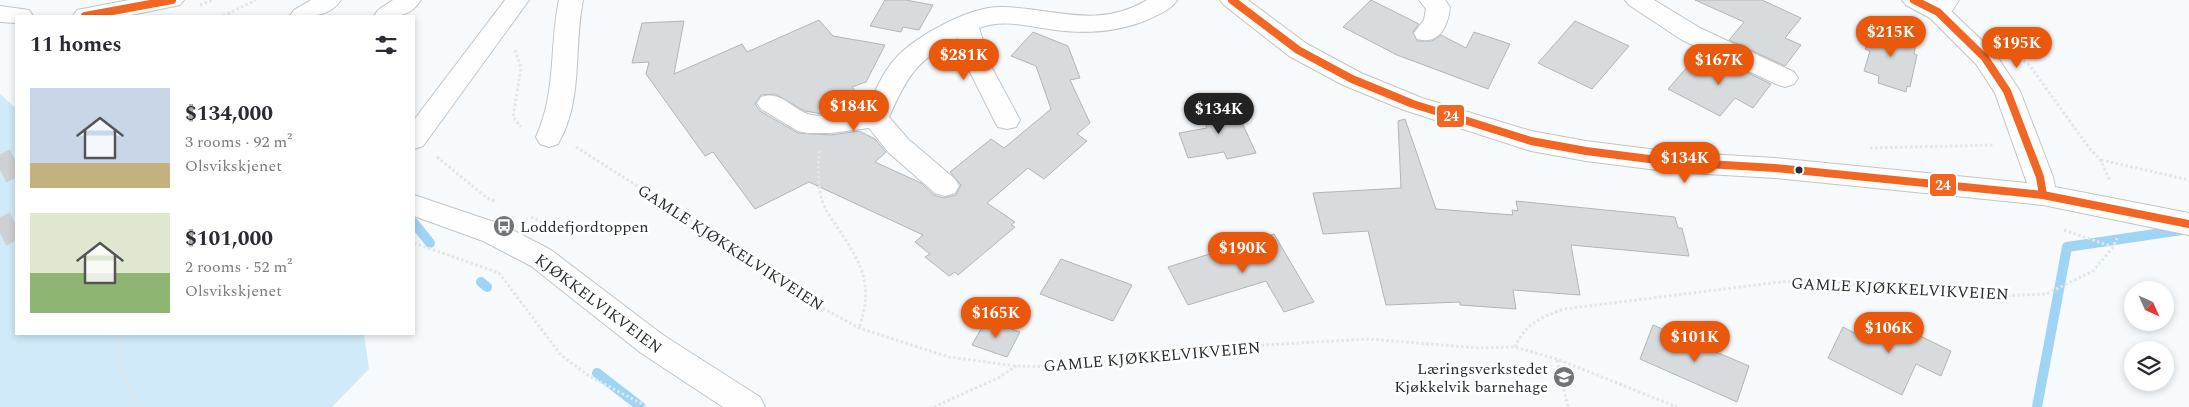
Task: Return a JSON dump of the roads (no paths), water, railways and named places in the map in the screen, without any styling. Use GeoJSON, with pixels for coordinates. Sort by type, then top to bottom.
{"type":"FeatureCollection","features":[{"type":"Feature","properties":{"kind":"main road"},"geometry":{"type":"LineString","coordinates":[[77,15],[116,7],[172,0]]}},
{"type":"Feature","properties":{"kind":"main road"},"geometry":{"type":"LineString","coordinates":[[304,15],[329,0]]}},
{"type":"Feature","properties":{"kind":"main road"},"geometry":{"type":"LineString","coordinates":[[387,15],[409,0]]}},
{"type":"Feature","properties":{"kind":"main road"},"geometry":{"type":"LineString","coordinates":[[415,138],[517,0]]}},
{"type":"Feature","properties":{"kind":"main road"},"geometry":{"type":"LineString","coordinates":[[549,137],[560,114],[565,85],[567,20],[571,0]]}},
{"type":"Feature","properties":{"kind":"main road"},"geometry":{"type":"LineString","coordinates":[[876,118],[890,86],[903,65],[927,46],[966,24],[994,16],[1007,16],[1066,24],[1105,24],[1123,21],[1165,0]]}},
{"type":"Feature","properties":{"kind":"main road"},"geometry":{"type":"LineString","coordinates":[[1232,0],[1298,50],[1352,79],[1413,104],[1531,141],[1586,151],[1672,162],[1775,168],[2043,195],[2189,224]]}},
{"type":"Feature","properties":{"kind":"main road"},"geometry":{"type":"LineString","coordinates":[[1426,33],[1436,22],[1438,7],[1431,0]]}},
{"type":"Feature","properties":{"kind":"main road"},"geometry":{"type":"LineString","coordinates":[[1637,0],[1691,34],[1785,78]]}},
{"type":"Feature","properties":{"kind":"main road"},"geometry":{"type":"LineString","coordinates":[[1914,0],[1943,6],[1996,74],[2007,91],[2040,177],[2043,195]]}},
{"type":"Feature","properties":{"kind":"main road"},"geometry":{"type":"LineString","coordinates":[[88,15],[116,7]]}},
{"type":"Feature","properties":{"kind":"main road"},"geometry":{"type":"LineString","coordinates":[[0,14],[15,15]]}},
{"type":"Feature","properties":{"kind":"main road"},"geometry":{"type":"LineString","coordinates":[[966,24],[980,68],[1007,120]]}},
{"type":"Feature","properties":{"kind":"main road"},"geometry":{"type":"LineString","coordinates":[[770,103],[808,124],[831,124],[876,118]]}},
{"type":"Feature","properties":{"kind":"main road"},"geometry":{"type":"LineString","coordinates":[[876,118],[884,132],[911,158],[945,186]]}},
{"type":"Feature","properties":{"kind":"main road","name":"KJØKKELVIKVEIEN"},"geometry":{"type":"LineString","coordinates":[[415,205],[493,233],[541,258],[652,344],[749,407]]}},
{"type":"Feature","properties":{"kind":"waterway"},"geometry":{"type":"LineString","coordinates":[[415,224],[430,243]]}},
{"type":"Feature","properties":{"kind":"waterway"},"geometry":{"type":"LineString","coordinates":[[2037,407],[2067,247],[2189,229]]}},
{"type":"Feature","properties":{"kind":"waterway"},"geometry":{"type":"LineString","coordinates":[[481,282],[487,287]]}},
{"type":"Feature","properties":{"kind":"waterway"},"geometry":{"type":"LineString","coordinates":[[597,373],[641,407]]}},
{"type":"Feature","properties":{"kind":"tunnel"},"geometry":{"type":"LineString","coordinates":[[0,170],[15,162]]}},
{"type":"Feature","properties":{"kind":"tunnel"},"geometry":{"type":"LineString","coordinates":[[0,233],[15,226]]}},
{"type":"Feature","properties":{"kind":"place","name":"Loddefjordtoppen"},"geometry":{"type":"Point","coordinates":[504,226]}},
{"type":"Feature","properties":{"kind":"place","name":"Læringsverkstedet Kjøkkelvik barnehage"},"geometry":{"type":"Point","coordinates":[1564,377]}}]}
